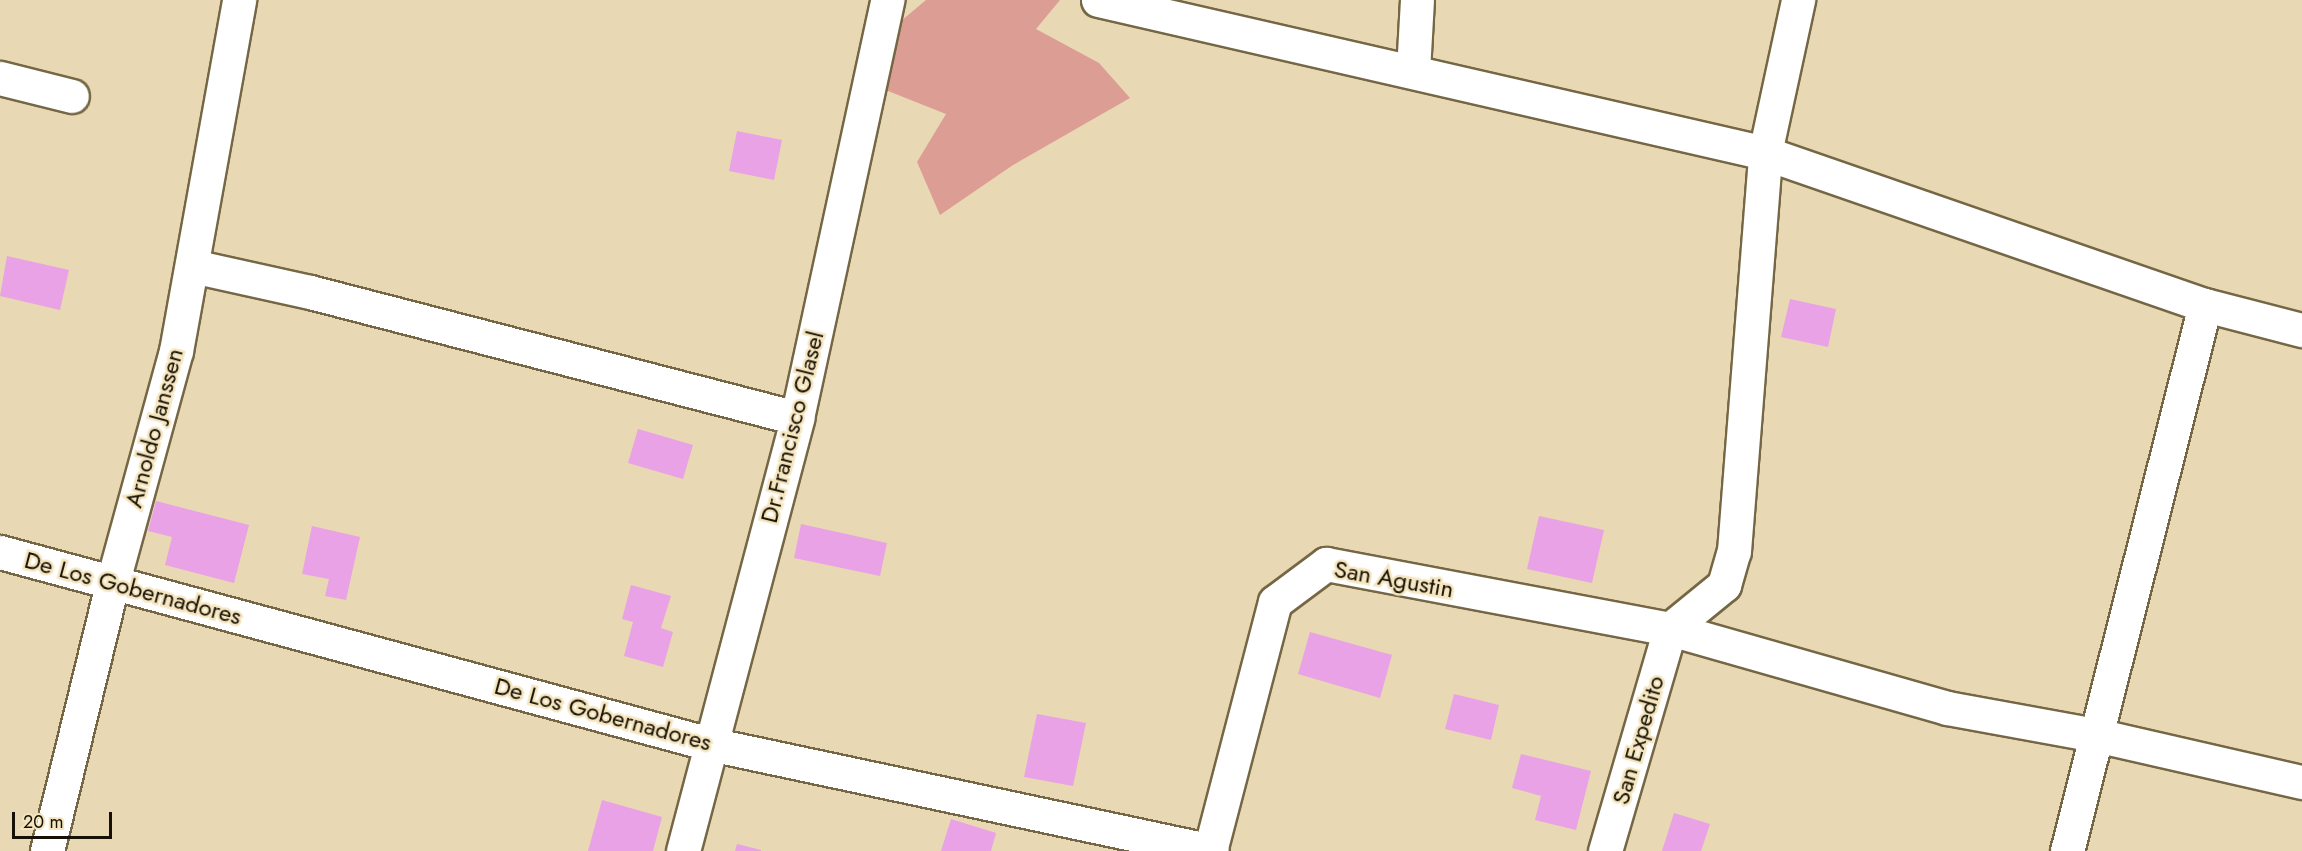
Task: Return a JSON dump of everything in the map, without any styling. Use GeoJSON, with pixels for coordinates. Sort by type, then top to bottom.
{"type":"FeatureCollection","features":[{"type":"Feature","properties":{"kind":"street","name":"Arnoldo Janssen"},"geometry":{"type":"LineString","coordinates":[[47,851],[113,581],[176,351],[239,0]]}},
{"type":"Feature","properties":{"kind":"street","name":"Dr.Francisco Glasel"},"geometry":{"type":"LineString","coordinates":[[683,851],[797,418],[887,0]]}},
{"type":"Feature","properties":{"kind":"street"},"geometry":{"type":"LineString","coordinates":[[1098,0],[1765,153],[2205,305],[2302,330]]}},
{"type":"Feature","properties":{"kind":"street"},"geometry":{"type":"LineString","coordinates":[[1413,71],[1417,0]]}},
{"type":"Feature","properties":{"kind":"street"},"geometry":{"type":"LineString","coordinates":[[1670,629],[1724,585],[1734,551],[1765,153],[1798,0]]}},
{"type":"Feature","properties":{"kind":"street"},"geometry":{"type":"LineString","coordinates":[[0,78],[72,96]]}},
{"type":"Feature","properties":{"kind":"street"},"geometry":{"type":"LineString","coordinates":[[192,266],[310,292],[797,418]]}},
{"type":"Feature","properties":{"kind":"street"},"geometry":{"type":"LineString","coordinates":[[2067,851],[2205,305]]}},
{"type":"Feature","properties":{"kind":"street","name":"De Los Gobernadores"},"geometry":{"type":"LineString","coordinates":[[0,552],[710,744],[1210,851]]}},
{"type":"Feature","properties":{"kind":"street","name":"San Agustin"},"geometry":{"type":"LineString","coordinates":[[1210,851],[1275,602],[1326,564],[1670,629],[1947,708],[2096,735],[2302,782]]}},
{"type":"Feature","properties":{"kind":"street","name":"San Expedito"},"geometry":{"type":"LineString","coordinates":[[1605,851],[1670,629]]}},
{"type":"Feature","properties":{"kind":"shaded area"},"geometry":{"type":"Polygon","coordinates":[[[926,0],[1060,0],[1036,29],[1099,63],[1130,98],[1013,165],[940,215],[917,162],[946,114],[878,87],[882,37],[926,0]]]}},
{"type":"Feature","properties":{"kind":"building"},"geometry":{"type":"Polygon","coordinates":[[[737,131],[782,140],[774,180],[729,171],[737,131]]]}},
{"type":"Feature","properties":{"kind":"building"},"geometry":{"type":"Polygon","coordinates":[[[7,256],[69,270],[60,310],[0,296],[7,256]]]}},
{"type":"Feature","properties":{"kind":"building"},"geometry":{"type":"Polygon","coordinates":[[[1790,299],[1836,309],[1828,347],[1781,337],[1790,299]]]}},
{"type":"Feature","properties":{"kind":"building"},"geometry":{"type":"Polygon","coordinates":[[[638,429],[693,445],[683,479],[628,463],[638,429]]]}},
{"type":"Feature","properties":{"kind":"building"},"geometry":{"type":"Polygon","coordinates":[[[156,501],[249,525],[234,583],[165,565],[172,537],[148,531],[156,501]]]}},
{"type":"Feature","properties":{"kind":"building"},"geometry":{"type":"Polygon","coordinates":[[[1539,516],[1604,530],[1592,583],[1527,569],[1539,516]]]}},
{"type":"Feature","properties":{"kind":"building"},"geometry":{"type":"Polygon","coordinates":[[[801,524],[887,543],[880,576],[794,558],[801,524]]]}},
{"type":"Feature","properties":{"kind":"building"},"geometry":{"type":"Polygon","coordinates":[[[312,526],[360,537],[346,600],[325,596],[329,579],[302,574],[312,526]]]}},
{"type":"Feature","properties":{"kind":"building"},"geometry":{"type":"Polygon","coordinates":[[[631,585],[671,596],[661,628],[673,632],[663,667],[624,656],[633,622],[622,619],[631,585]]]}},
{"type":"Feature","properties":{"kind":"building"},"geometry":{"type":"Polygon","coordinates":[[[1310,632],[1392,655],[1380,698],[1298,674],[1310,632]]]}},
{"type":"Feature","properties":{"kind":"building"},"geometry":{"type":"Polygon","coordinates":[[[1454,694],[1499,705],[1491,740],[1445,729],[1454,694]]]}},
{"type":"Feature","properties":{"kind":"building"},"geometry":{"type":"Polygon","coordinates":[[[1037,714],[1086,723],[1073,786],[1024,777],[1037,714]]]}},
{"type":"Feature","properties":{"kind":"building"},"geometry":{"type":"Polygon","coordinates":[[[1521,754],[1591,771],[1576,830],[1535,820],[1541,796],[1512,788],[1521,754]]]}},
{"type":"Feature","properties":{"kind":"building"},"geometry":{"type":"Polygon","coordinates":[[[602,800],[662,817],[653,851],[588,851],[602,800]]]}},
{"type":"Feature","properties":{"kind":"building"},"geometry":{"type":"Polygon","coordinates":[[[1674,813],[1710,824],[1701,851],[1662,851],[1674,813]]]}},
{"type":"Feature","properties":{"kind":"building"},"geometry":{"type":"Polygon","coordinates":[[[951,819],[996,833],[991,851],[941,851],[951,819]]]}},
{"type":"Feature","properties":{"kind":"building"},"geometry":{"type":"Polygon","coordinates":[[[737,844],[761,850],[761,851],[735,851],[737,844]]]}}]}
